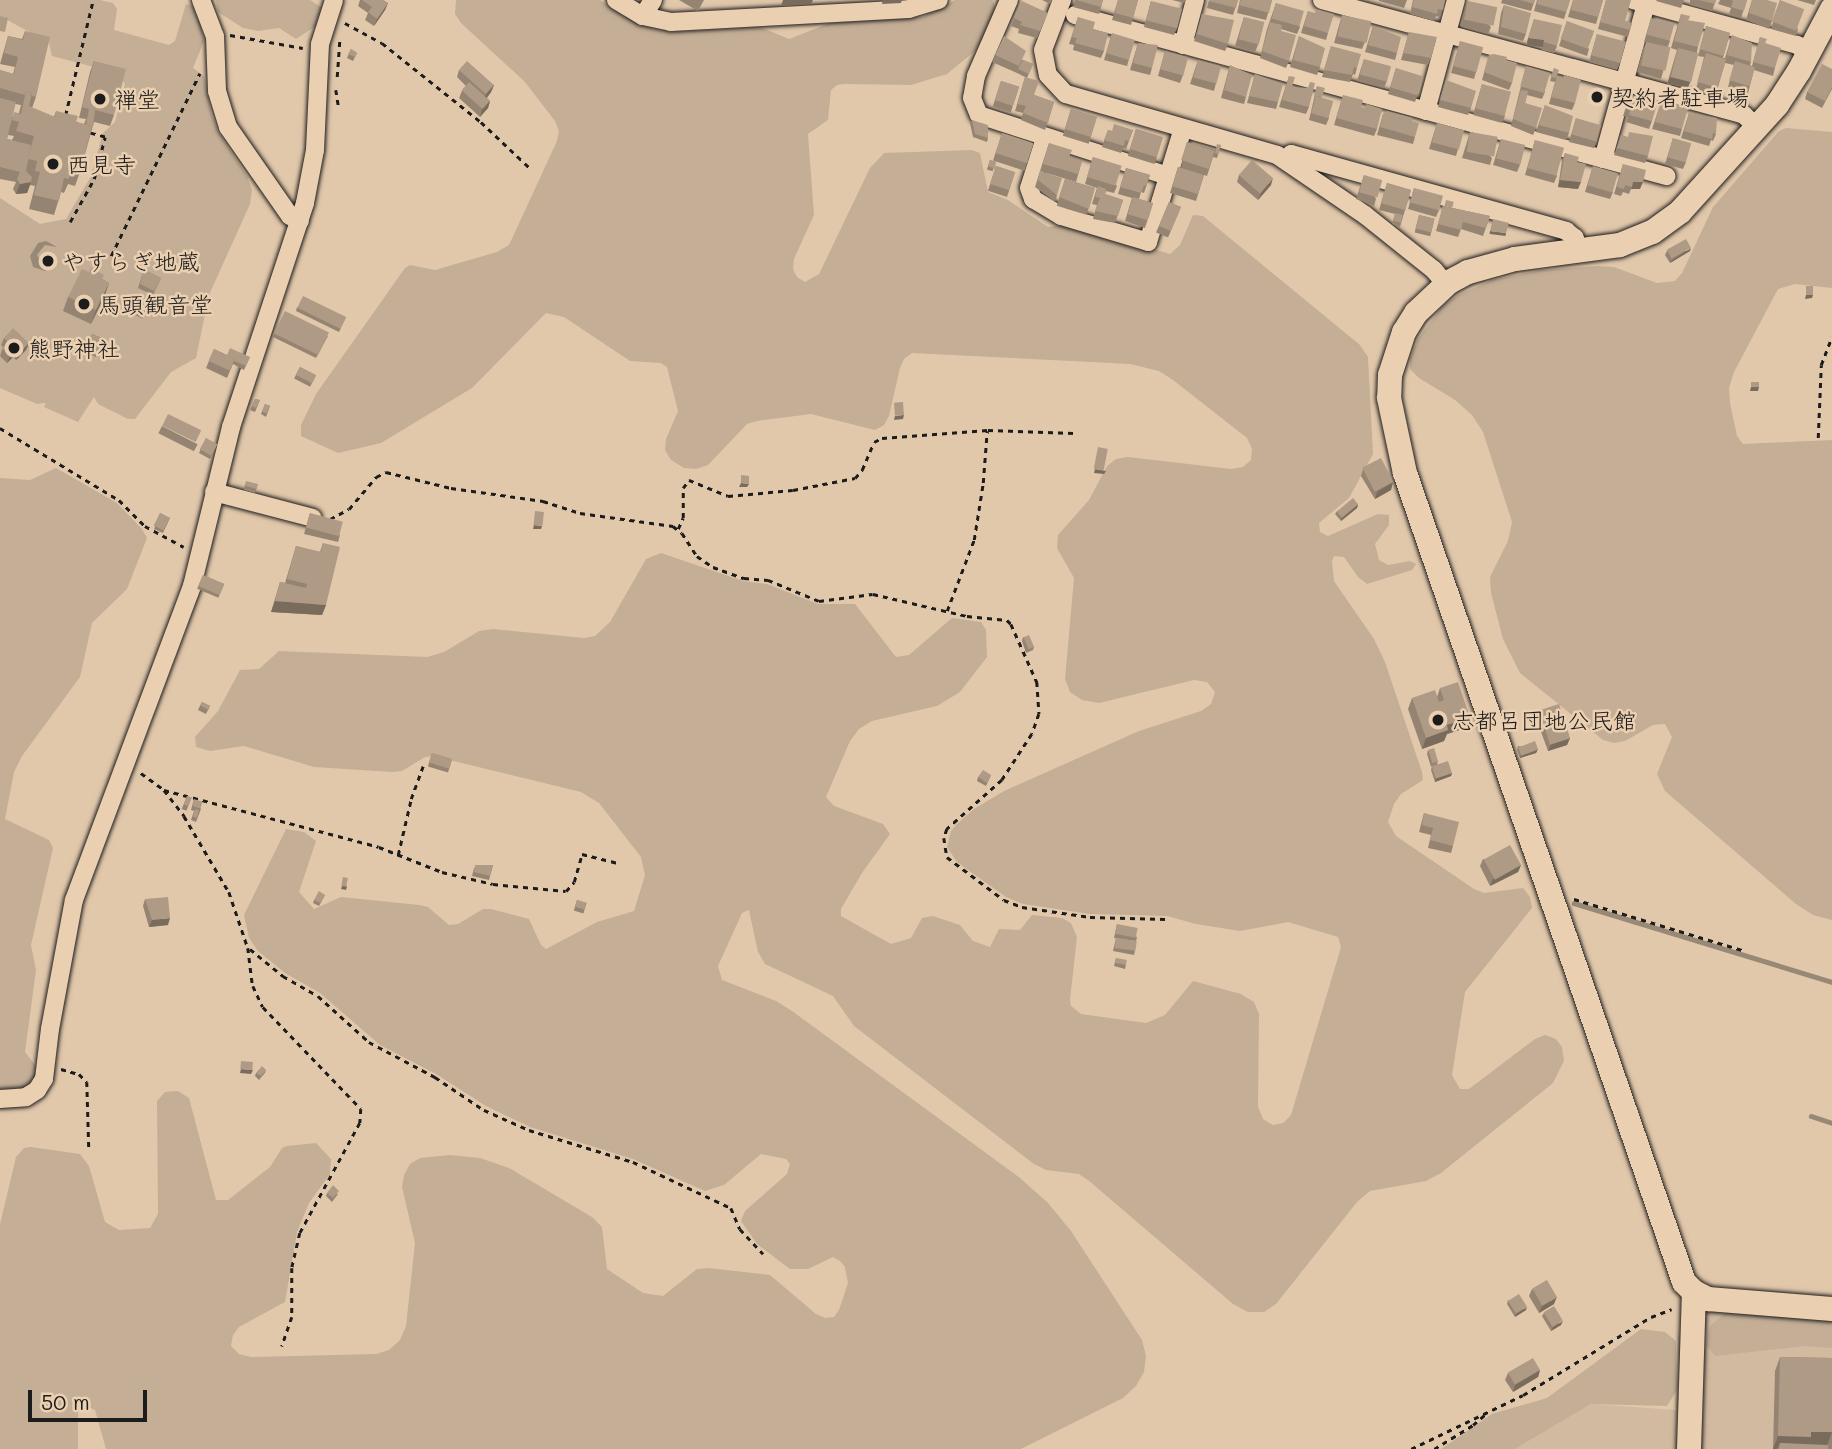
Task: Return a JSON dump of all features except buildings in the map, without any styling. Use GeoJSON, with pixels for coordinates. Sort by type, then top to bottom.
{"type":"FeatureCollection","features":[{"type":"Feature","properties":{"kind":"street"},"geometry":{"type":"LineString","coordinates":[[201,0],[213,30],[217,91],[228,128],[290,216],[300,221]]}},
{"type":"Feature","properties":{"kind":"street"},"geometry":{"type":"LineString","coordinates":[[0,1099],[26,1097],[37,1090],[44,1079],[50,1029],[74,900],[186,602],[231,427],[300,221],[315,150],[320,48],[334,0]]}},
{"type":"Feature","properties":{"kind":"street"},"geometry":{"type":"LineString","coordinates":[[616,0],[643,16],[671,22],[763,8],[909,9],[939,0]]}},
{"type":"Feature","properties":{"kind":"street"},"geometry":{"type":"LineString","coordinates":[[643,16],[653,0]]}},
{"type":"Feature","properties":{"kind":"street"},"geometry":{"type":"LineString","coordinates":[[1009,0],[976,76],[972,98],[979,116],[1168,176]]}},
{"type":"Feature","properties":{"kind":"street"},"geometry":{"type":"LineString","coordinates":[[1062,0],[1043,50],[1048,75],[1056,86],[1078,99],[1260,149],[1287,161],[1365,215],[1434,270],[1446,285]]}},
{"type":"Feature","properties":{"kind":"street"},"geometry":{"type":"LineString","coordinates":[[1183,45],[1195,0]]}},
{"type":"Feature","properties":{"kind":"street"},"geometry":{"type":"LineString","coordinates":[[1322,0],[1744,115],[1757,127]]}},
{"type":"Feature","properties":{"kind":"street"},"geometry":{"type":"LineString","coordinates":[[1426,111],[1456,0]]}},
{"type":"Feature","properties":{"kind":"street"},"geometry":{"type":"LineString","coordinates":[[1603,159],[1624,83],[1642,1],[1810,51]]}},
{"type":"Feature","properties":{"kind":"street"},"geometry":{"type":"LineString","coordinates":[[1832,9],[1789,89],[1693,200],[1667,223],[1620,245],[1577,253],[1540,255],[1489,265],[1446,285],[1416,313],[1395,353],[1389,398],[1392,423],[1405,473],[1677,1269],[1694,1292],[1708,1299],[1832,1309]]}},
{"type":"Feature","properties":{"kind":"street"},"geometry":{"type":"LineString","coordinates":[[1075,15],[1666,176]]}},
{"type":"Feature","properties":{"kind":"street"},"geometry":{"type":"LineString","coordinates":[[1045,138],[1029,194],[1061,216],[1148,242],[1183,128]]}},
{"type":"Feature","properties":{"kind":"street"},"geometry":{"type":"LineString","coordinates":[[1287,161],[1291,154],[1566,231],[1575,238],[1577,253]]}},
{"type":"Feature","properties":{"kind":"street"},"geometry":{"type":"LineString","coordinates":[[214,492],[313,518]]}},
{"type":"Feature","properties":{"kind":"street"},"geometry":{"type":"LineString","coordinates":[[1689,1449],[1694,1292]]}},
{"type":"Feature","properties":{"kind":"path"},"geometry":{"type":"LineString","coordinates":[[62,125],[93,0]]}},
{"type":"Feature","properties":{"kind":"path"},"geometry":{"type":"LineString","coordinates":[[338,108],[336,80],[342,22],[382,43],[481,122],[532,170]]}},
{"type":"Feature","properties":{"kind":"path"},"geometry":{"type":"LineString","coordinates":[[213,30],[282,46],[320,48]]}},
{"type":"Feature","properties":{"kind":"path"},"geometry":{"type":"LineString","coordinates":[[111,256],[201,69]]}},
{"type":"Feature","properties":{"kind":"path"},"geometry":{"type":"LineString","coordinates":[[34,112],[81,124],[79,131],[82,132]]}},
{"type":"Feature","properties":{"kind":"path"},"geometry":{"type":"LineString","coordinates":[[70,222],[94,179],[105,137],[90,133]]}},
{"type":"Feature","properties":{"kind":"path"},"geometry":{"type":"LineString","coordinates":[[1818,438],[1821,365],[1832,337]]}},
{"type":"Feature","properties":{"kind":"path"},"geometry":{"type":"LineString","coordinates":[[0,428],[119,500],[154,533],[200,553]]}},
{"type":"Feature","properties":{"kind":"path"},"geometry":{"type":"LineString","coordinates":[[947,611],[976,529],[988,430]]}},
{"type":"Feature","properties":{"kind":"path"},"geometry":{"type":"LineString","coordinates":[[678,529],[682,518],[683,488],[689,480],[728,496],[845,482],[859,474],[878,439],[899,435],[988,430],[1074,433]]}},
{"type":"Feature","properties":{"kind":"path"},"geometry":{"type":"LineString","coordinates":[[313,518],[332,519],[341,515],[376,477],[386,472],[451,488],[543,502],[580,513],[668,525],[678,529],[705,562],[732,574],[768,580],[819,601],[873,594],[976,617],[1001,618],[1011,624],[1037,682],[1040,703],[1032,734],[1002,780],[947,829],[944,848],[947,857],[1004,900],[1022,908],[1090,917],[1166,919]]}},
{"type":"Feature","properties":{"kind":"path"},"geometry":{"type":"LineString","coordinates":[[127,757],[137,771],[164,790],[184,816],[229,892],[248,948],[253,986],[262,1007],[299,1047],[358,1102],[362,1116],[300,1233],[292,1268],[292,1317],[282,1346]]}},
{"type":"Feature","properties":{"kind":"path"},"geometry":{"type":"LineString","coordinates":[[398,855],[411,799],[423,766]]}},
{"type":"Feature","properties":{"kind":"path"},"geometry":{"type":"LineString","coordinates":[[164,790],[379,847],[474,881],[560,891],[572,887],[582,854],[617,863]]}},
{"type":"Feature","properties":{"kind":"path"},"geometry":{"type":"LineString","coordinates":[[1552,902],[1568,897],[1745,951]]}},
{"type":"Feature","properties":{"kind":"path"},"geometry":{"type":"LineString","coordinates":[[248,948],[284,976],[318,996],[369,1042],[435,1077],[484,1110],[529,1130],[633,1162],[731,1208],[740,1229],[763,1254]]}},
{"type":"Feature","properties":{"kind":"path"},"geometry":{"type":"LineString","coordinates":[[47,1065],[79,1074],[87,1082],[89,1150]]}},
{"type":"Feature","properties":{"kind":"path"},"geometry":{"type":"LineString","coordinates":[[1411,1449],[1523,1395],[1651,1317],[1680,1305],[1694,1292]]}},
{"type":"Feature","properties":{"kind":"path"},"geometry":{"type":"LineString","coordinates":[[1434,1449],[1474,1425],[1489,1410]]}},
{"type":"Feature","properties":{"kind":"shaded area"},"geometry":{"type":"Polygon","coordinates":[[[0,0],[100,0],[113,3],[117,9],[114,30],[169,45],[175,41],[186,4],[192,6],[200,23],[204,41],[193,68],[204,76],[211,113],[218,132],[247,176],[252,190],[250,204],[209,295],[196,358],[171,372],[135,419],[128,419],[98,404],[94,397],[78,422],[44,407],[46,403],[37,404],[0,388],[0,198],[40,224],[66,219],[90,178],[103,133],[115,122],[125,84],[117,73],[52,56],[49,43],[0,16],[0,0]]]}},
{"type":"Feature","properties":{"kind":"shaded area"},"geometry":{"type":"Polygon","coordinates":[[[216,0],[310,0],[324,9],[319,24],[296,39],[279,28],[258,31],[243,28],[218,12],[216,0]]]}},
{"type":"Feature","properties":{"kind":"shaded area"},"geometry":{"type":"Polygon","coordinates":[[[456,0],[600,0],[623,16],[655,29],[671,32],[760,27],[789,39],[830,23],[923,17],[955,0],[993,0],[995,9],[984,37],[975,51],[947,74],[911,85],[844,84],[831,90],[828,120],[808,134],[814,215],[794,259],[793,269],[797,277],[805,282],[819,274],[870,168],[884,153],[972,150],[980,153],[988,192],[1008,200],[1048,227],[1067,224],[1170,254],[1180,245],[1193,215],[1203,216],[1360,345],[1368,357],[1373,454],[1349,498],[1319,523],[1320,532],[1328,536],[1378,514],[1389,515],[1389,525],[1375,544],[1379,560],[1388,565],[1410,561],[1416,564],[1412,570],[1367,584],[1358,577],[1344,557],[1334,556],[1332,561],[1334,581],[1374,639],[1385,662],[1422,772],[1423,780],[1401,794],[1394,804],[1388,822],[1396,836],[1474,889],[1484,893],[1523,888],[1530,897],[1532,908],[1465,992],[1452,1075],[1460,1089],[1469,1089],[1535,1039],[1545,1035],[1556,1039],[1562,1047],[1564,1061],[1553,1083],[1441,1173],[1426,1181],[1370,1191],[1357,1202],[1276,1304],[1264,1312],[1248,1312],[1233,1304],[1088,1180],[1079,1174],[1046,1170],[1034,1164],[854,1026],[833,996],[765,964],[758,952],[749,910],[742,913],[718,966],[722,980],[776,1001],[792,1011],[1020,1178],[1048,1203],[1071,1231],[1142,1340],[1146,1356],[1144,1372],[1136,1386],[1123,1398],[1021,1449],[106,1449],[95,1410],[82,1404],[78,1410],[78,1449],[0,1449],[0,1224],[16,1157],[24,1148],[31,1147],[80,1154],[89,1166],[105,1222],[119,1230],[150,1228],[158,1214],[157,1101],[165,1092],[178,1091],[189,1098],[216,1200],[228,1200],[270,1167],[282,1148],[287,1146],[316,1143],[331,1159],[330,1174],[309,1203],[297,1232],[285,1302],[239,1327],[233,1335],[231,1346],[239,1354],[251,1357],[376,1354],[389,1350],[400,1340],[406,1326],[415,1243],[402,1187],[404,1175],[410,1164],[420,1158],[450,1155],[480,1158],[509,1168],[592,1217],[602,1227],[607,1269],[643,1293],[663,1296],[697,1269],[709,1268],[770,1275],[816,1314],[825,1318],[834,1317],[839,1310],[848,1283],[845,1267],[840,1261],[833,1257],[808,1269],[790,1269],[757,1244],[741,1221],[745,1211],[787,1174],[790,1164],[786,1159],[761,1154],[724,1185],[705,1191],[633,1159],[530,1127],[486,1106],[436,1074],[380,1045],[320,993],[285,973],[258,951],[249,938],[244,915],[286,829],[304,832],[316,841],[299,892],[314,909],[341,897],[419,905],[428,907],[449,925],[458,924],[483,909],[491,909],[529,919],[541,945],[546,949],[597,922],[634,911],[645,875],[641,857],[599,803],[581,792],[433,756],[425,757],[402,771],[392,772],[314,767],[244,746],[210,751],[196,747],[195,737],[218,711],[240,670],[259,669],[279,651],[427,657],[444,652],[479,631],[493,629],[584,638],[595,636],[610,622],[646,559],[661,553],[743,581],[767,584],[818,604],[855,604],[896,657],[909,655],[952,618],[981,622],[986,630],[987,657],[960,692],[937,706],[872,721],[859,729],[850,741],[826,797],[834,806],[883,824],[890,834],[862,873],[841,909],[841,916],[891,944],[911,938],[922,918],[933,916],[960,925],[973,941],[990,947],[999,929],[1020,930],[1032,915],[1062,918],[1071,923],[1077,937],[1070,1000],[1071,1006],[1081,1014],[1146,1023],[1165,1015],[1193,981],[1241,994],[1254,1002],[1259,1014],[1258,1107],[1263,1119],[1273,1125],[1283,1123],[1291,1115],[1341,947],[1338,937],[1288,922],[1240,931],[1167,916],[1090,914],[1023,904],[1006,897],[957,862],[947,847],[951,831],[957,824],[974,809],[1004,791],[1139,731],[1201,711],[1211,704],[1215,692],[1207,682],[1194,680],[1099,703],[1082,700],[1070,692],[1065,679],[1074,578],[1057,548],[1058,535],[1089,500],[1107,466],[1116,459],[1128,457],[1231,469],[1243,467],[1251,460],[1252,449],[1247,438],[1173,380],[1159,371],[1130,364],[912,353],[904,359],[900,368],[889,416],[884,425],[875,430],[811,414],[757,421],[747,424],[708,465],[696,469],[684,468],[671,460],[665,450],[666,439],[678,411],[667,367],[661,363],[630,361],[564,317],[546,313],[472,388],[381,443],[338,453],[301,436],[301,425],[316,394],[405,268],[410,265],[435,270],[497,252],[509,245],[557,141],[559,131],[555,121],[525,82],[461,23],[455,14],[456,0]]]}},
{"type":"Feature","properties":{"kind":"shaded area"},"geometry":{"type":"Polygon","coordinates":[[[1786,128],[1832,132],[1832,288],[1795,284],[1778,289],[1734,372],[1729,388],[1737,436],[1743,444],[1832,440],[1832,920],[1813,915],[1796,904],[1665,791],[1657,774],[1672,737],[1665,724],[1653,725],[1625,741],[1614,743],[1603,740],[1520,673],[1503,639],[1491,593],[1490,577],[1508,541],[1512,522],[1483,432],[1472,415],[1455,400],[1419,378],[1410,369],[1410,359],[1418,339],[1442,307],[1458,295],[1493,280],[1542,270],[1598,266],[1614,267],[1657,283],[1675,281],[1682,273],[1713,207],[1779,131],[1786,128]]]}},
{"type":"Feature","properties":{"kind":"shaded area"},"geometry":{"type":"Polygon","coordinates":[[[46,241],[57,247],[45,245],[37,255],[43,265],[56,265],[45,271],[33,267],[30,256],[38,243],[46,241]]]}},
{"type":"Feature","properties":{"kind":"shaded area"},"geometry":{"type":"Polygon","coordinates":[[[56,468],[117,503],[147,538],[127,589],[92,623],[80,677],[22,756],[14,772],[5,819],[49,840],[53,848],[31,945],[36,970],[25,1052],[39,1070],[34,1087],[0,1094],[0,478],[30,480],[56,468]]]}},
{"type":"Feature","properties":{"kind":"shaded area"},"geometry":{"type":"Polygon","coordinates":[[[1729,1310],[1832,1316],[1832,1348],[1804,1346],[1715,1356],[1707,1346],[1708,1332],[1711,1325],[1729,1310]]]}},
{"type":"Feature","properties":{"kind":"shaded area"},"geometry":{"type":"Polygon","coordinates":[[[1710,1311],[1832,1316],[1832,1449],[1515,1449],[1591,1404],[1676,1410],[1678,1336],[1710,1311]]]}},
{"type":"Feature","properties":{"kind":"shaded area"},"geometry":{"type":"Polygon","coordinates":[[[1641,1329],[1665,1332],[1676,1341],[1677,1390],[1667,1406],[1591,1404],[1515,1449],[1441,1449],[1492,1414],[1547,1398],[1641,1329]]]}},
{"type":"Feature","properties":{"kind":"waterway"},"geometry":{"type":"LineString","coordinates":[[1574,903],[1832,982]]}},
{"type":"Feature","properties":{"kind":"waterway"},"geometry":{"type":"LineString","coordinates":[[1811,1116],[1832,1123]]}},
{"type":"Feature","properties":{"kind":"place","name":"契約者駐車場"},"geometry":{"type":"Point","coordinates":[1597,97]}},
{"type":"Feature","properties":{"kind":"place","name":"禅堂"},"geometry":{"type":"Point","coordinates":[100,99]}},
{"type":"Feature","properties":{"kind":"place","name":"西見寺"},"geometry":{"type":"Point","coordinates":[53,164]}},
{"type":"Feature","properties":{"kind":"place","name":"やすらぎ地蔵"},"geometry":{"type":"Point","coordinates":[48,261]}},
{"type":"Feature","properties":{"kind":"place","name":"馬頭観音堂"},"geometry":{"type":"Point","coordinates":[84,304]}},
{"type":"Feature","properties":{"kind":"place","name":"熊野神社"},"geometry":{"type":"Point","coordinates":[14,348]}},
{"type":"Feature","properties":{"kind":"place","name":"志都呂団地公民館"},"geometry":{"type":"Point","coordinates":[1438,720]}}]}
